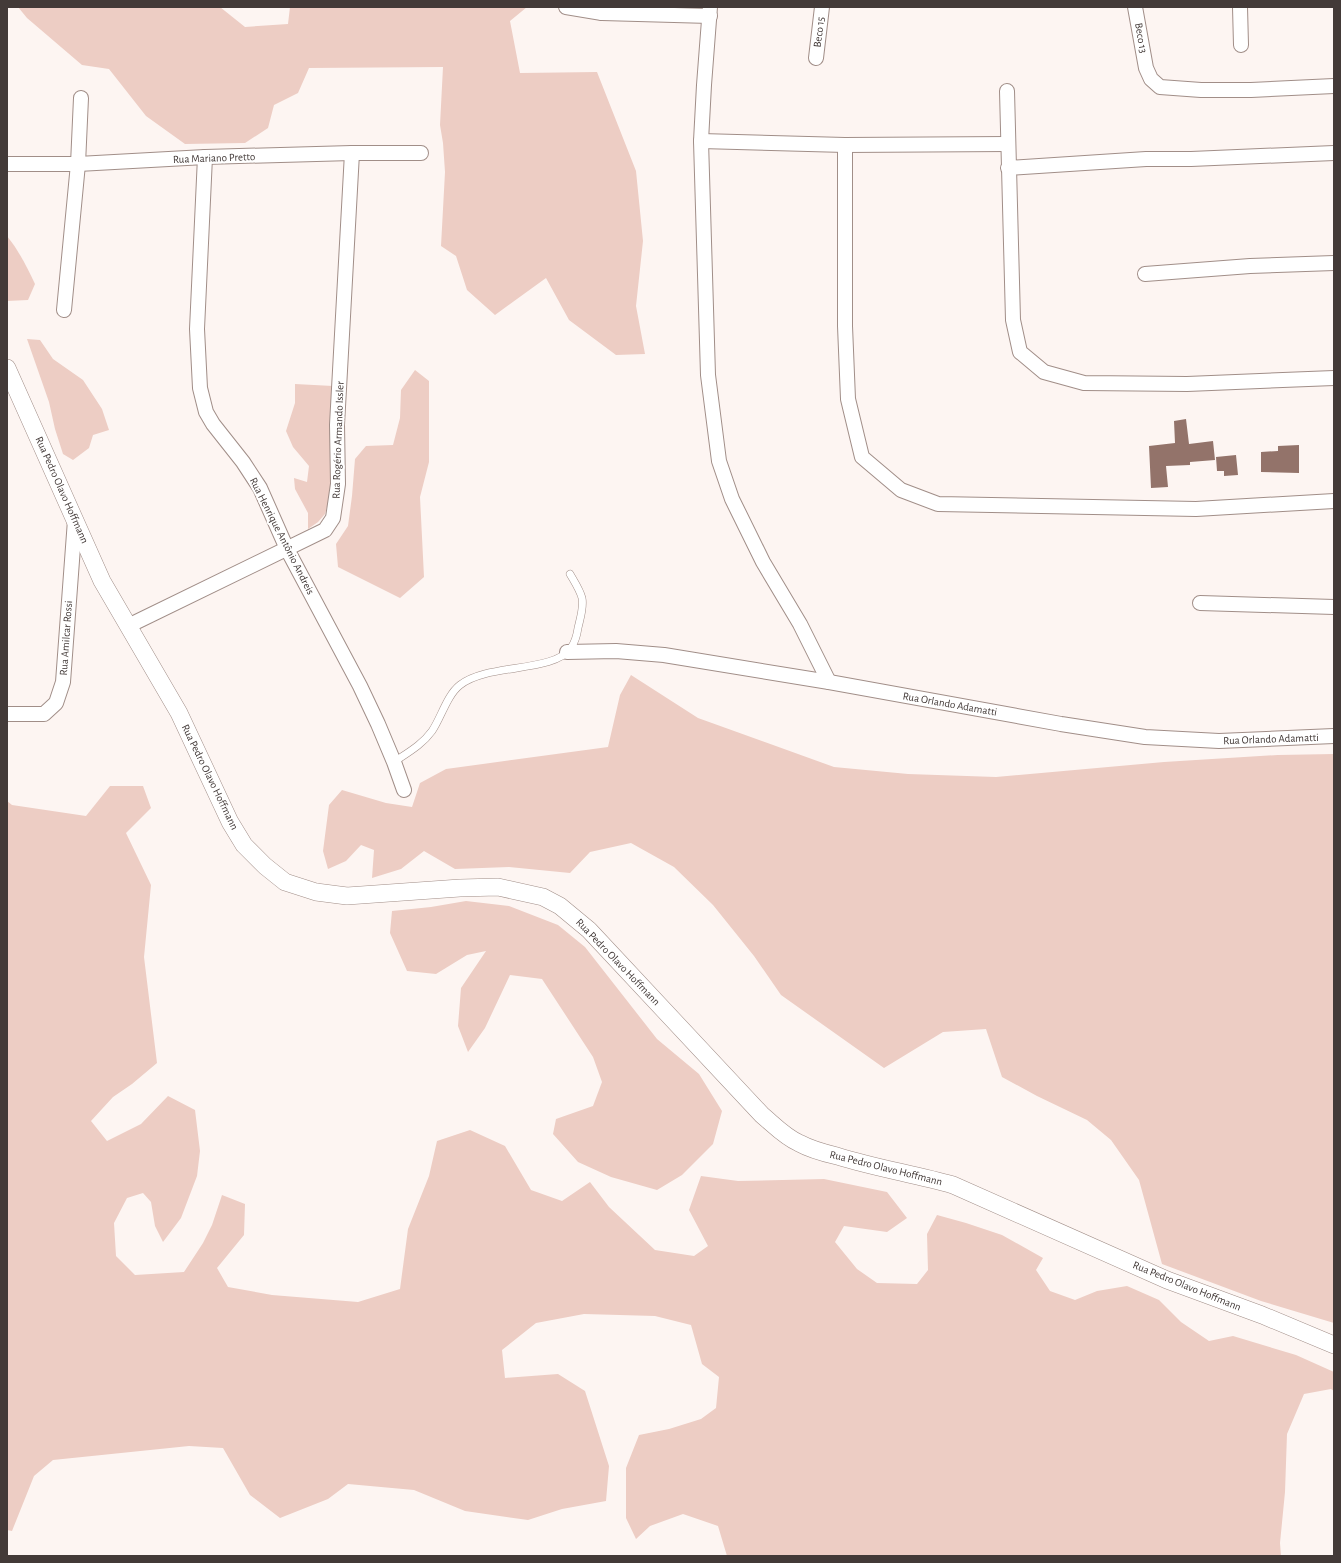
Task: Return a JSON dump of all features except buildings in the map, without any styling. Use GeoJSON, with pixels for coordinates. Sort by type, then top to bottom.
{"type":"FeatureCollection","features":[{"type":"Feature","properties":{"kind":"street"},"geometry":{"type":"LineString","coordinates":[[566,7],[602,10],[710,11],[701,142],[708,375],[719,461],[732,499],[759,555],[800,624],[829,682]]}},
{"type":"Feature","properties":{"kind":"street","name":"Beco 15"},"geometry":{"type":"LineString","coordinates":[[816,58],[822,7]]}},
{"type":"Feature","properties":{"kind":"street","name":"Beco 13"},"geometry":{"type":"LineString","coordinates":[[1135,7],[1146,68],[1151,79],[1160,87],[1201,90],[1251,90],[1334,86]]}},
{"type":"Feature","properties":{"kind":"street"},"geometry":{"type":"LineString","coordinates":[[1240,7],[1241,45]]}},
{"type":"Feature","properties":{"kind":"street"},"geometry":{"type":"LineString","coordinates":[[1007,91],[1013,320],[1020,352],[1044,372],[1084,383],[1187,384],[1334,378]]}},
{"type":"Feature","properties":{"kind":"street"},"geometry":{"type":"LineString","coordinates":[[64,310],[78,164],[81,98]]}},
{"type":"Feature","properties":{"kind":"street"},"geometry":{"type":"LineString","coordinates":[[701,142],[846,145],[1008,144]]}},
{"type":"Feature","properties":{"kind":"street"},"geometry":{"type":"LineString","coordinates":[[846,145],[845,326],[848,399],[862,457],[901,490],[938,504],[1196,508],[1334,501]]}},
{"type":"Feature","properties":{"kind":"street","name":"Rua Mariano Pretto"},"geometry":{"type":"LineString","coordinates":[[7,164],[78,164],[206,157],[352,153],[421,153]]}},
{"type":"Feature","properties":{"kind":"street","name":"Rua Rogério Armando Issler"},"geometry":{"type":"LineString","coordinates":[[128,626],[325,530],[332,518],[338,484],[337,425],[352,153]]}},
{"type":"Feature","properties":{"kind":"street"},"geometry":{"type":"LineString","coordinates":[[1008,168],[1146,159],[1198,159],[1334,153]]}},
{"type":"Feature","properties":{"kind":"street","name":"Rua Henrique Antônio Andreis"},"geometry":{"type":"LineString","coordinates":[[206,157],[197,329],[200,388],[206,412],[213,424],[243,462],[260,488],[287,549],[360,686],[394,762],[404,790]]}},
{"type":"Feature","properties":{"kind":"street"},"geometry":{"type":"LineString","coordinates":[[1145,274],[1243,267],[1334,263]]}},
{"type":"Feature","properties":{"kind":"street","name":"Rua Pedro Olavo Hoffmann"},"geometry":{"type":"LineString","coordinates":[[7,368],[102,581],[179,713],[230,822],[244,845],[265,866],[285,882],[316,892],[347,896],[498,886],[543,898],[560,906],[589,930],[762,1115],[783,1134],[799,1143],[825,1153],[865,1165],[928,1178],[953,1185],[1167,1280],[1262,1315],[1334,1345]]}},
{"type":"Feature","properties":{"kind":"street","name":"Rua Amilcar Rossi"},"geometry":{"type":"LineString","coordinates":[[7,714],[44,714],[56,702],[63,682],[75,518]]}},
{"type":"Feature","properties":{"kind":"street"},"geometry":{"type":"LineString","coordinates":[[1200,603],[1334,607]]}},
{"type":"Feature","properties":{"kind":"street","name":"Rua Orlando Adamatti"},"geometry":{"type":"LineString","coordinates":[[567,652],[616,651],[664,655],[829,682],[1061,724],[1145,737],[1219,741],[1334,736]]}},
{"type":"Feature","properties":{"kind":"lane"},"geometry":{"type":"LineString","coordinates":[[567,652],[572,647],[576,637],[582,606],[582,598],[570,574]]}},
{"type":"Feature","properties":{"kind":"lane","name":"Rua Orlando Adamatti"},"geometry":{"type":"LineString","coordinates":[[394,762],[414,749],[431,732],[459,686],[475,676],[543,663],[558,658],[567,652]]}},
{"type":"Feature","properties":{"kind":"shaded area"},"geometry":{"type":"Polygon","coordinates":[[[18,7],[220,7],[245,27],[288,24],[290,7],[527,7],[510,21],[520,73],[597,72],[636,171],[643,241],[636,306],[645,354],[616,355],[569,320],[546,278],[495,315],[467,290],[456,256],[441,246],[445,172],[440,125],[443,67],[309,68],[298,93],[274,105],[268,128],[245,143],[185,144],[146,116],[109,69],[82,65],[27,18],[18,7]]]}},
{"type":"Feature","properties":{"kind":"shaded area"},"geometry":{"type":"Polygon","coordinates":[[[7,236],[22,259],[35,284],[28,300],[7,301],[7,236]]]}},
{"type":"Feature","properties":{"kind":"shaded area"},"geometry":{"type":"Polygon","coordinates":[[[27,339],[40,340],[53,359],[83,380],[102,409],[109,430],[93,435],[89,448],[73,460],[63,454],[55,429],[49,402],[27,339]]]}},
{"type":"Feature","properties":{"kind":"shaded area"},"geometry":{"type":"Polygon","coordinates":[[[415,370],[429,381],[429,462],[420,497],[424,577],[400,598],[338,567],[336,544],[348,526],[355,459],[366,446],[393,445],[400,418],[401,390],[415,370]]]}},
{"type":"Feature","properties":{"kind":"shaded area"},"geometry":{"type":"Polygon","coordinates":[[[295,384],[333,386],[330,496],[325,514],[318,522],[308,529],[308,513],[295,489],[294,478],[307,482],[309,466],[293,447],[286,431],[295,403],[295,384]]]}},
{"type":"Feature","properties":{"kind":"shaded area"},"geometry":{"type":"Polygon","coordinates":[[[631,675],[698,718],[834,767],[908,774],[996,777],[1164,762],[1278,755],[1334,754],[1334,1323],[1261,1301],[1162,1264],[1139,1180],[1111,1140],[1087,1120],[1002,1077],[986,1029],[943,1032],[884,1068],[781,995],[754,956],[713,905],[674,867],[631,843],[590,852],[570,873],[509,867],[455,869],[424,851],[401,869],[372,878],[374,850],[361,845],[346,861],[328,869],[323,851],[329,805],[342,790],[386,803],[412,807],[420,783],[446,769],[608,747],[620,695],[631,675]]]}},
{"type":"Feature","properties":{"kind":"shaded area"},"geometry":{"type":"Polygon","coordinates":[[[110,786],[143,786],[151,808],[126,833],[151,885],[144,957],[157,1063],[132,1084],[113,1097],[91,1121],[107,1141],[141,1124],[168,1096],[195,1110],[200,1151],[197,1176],[181,1218],[163,1242],[155,1226],[151,1202],[143,1193],[127,1198],[114,1223],[116,1256],[135,1275],[184,1272],[203,1243],[212,1225],[222,1195],[245,1204],[244,1235],[217,1268],[228,1287],[272,1295],[358,1302],[400,1289],[408,1229],[429,1176],[437,1141],[470,1130],[505,1146],[531,1190],[562,1201],[590,1182],[609,1207],[655,1250],[694,1256],[708,1246],[689,1210],[701,1176],[738,1181],[824,1179],[887,1192],[907,1218],[887,1232],[844,1226],[835,1242],[857,1269],[877,1283],[917,1284],[928,1270],[927,1234],[937,1215],[1002,1235],[1043,1258],[1036,1270],[1050,1291],[1075,1300],[1097,1291],[1127,1286],[1159,1300],[1181,1322],[1209,1341],[1233,1336],[1296,1355],[1334,1372],[1334,1391],[1331,1389],[1304,1394],[1287,1434],[1285,1492],[1280,1543],[1281,1556],[727,1556],[718,1526],[683,1514],[650,1526],[636,1539],[626,1518],[626,1468],[639,1435],[669,1429],[701,1419],[716,1408],[719,1377],[702,1364],[691,1325],[655,1316],[584,1314],[536,1323],[502,1350],[505,1378],[558,1374],[585,1391],[609,1466],[606,1501],[562,1509],[528,1520],[465,1511],[414,1490],[348,1484],[328,1499],[280,1518],[250,1495],[223,1448],[189,1446],[53,1460],[34,1476],[12,1531],[7,1530],[7,801],[12,805],[86,816],[110,786]]]}},
{"type":"Feature","properties":{"kind":"shaded area"},"geometry":{"type":"Polygon","coordinates":[[[466,901],[509,906],[558,925],[585,947],[657,1039],[699,1074],[722,1111],[713,1144],[682,1175],[657,1190],[611,1177],[578,1162],[553,1134],[556,1119],[593,1106],[602,1082],[593,1057],[542,979],[510,975],[485,1028],[468,1052],[458,1026],[461,988],[486,951],[467,955],[436,974],[407,971],[390,933],[392,911],[431,907],[466,901]]]}}]}
